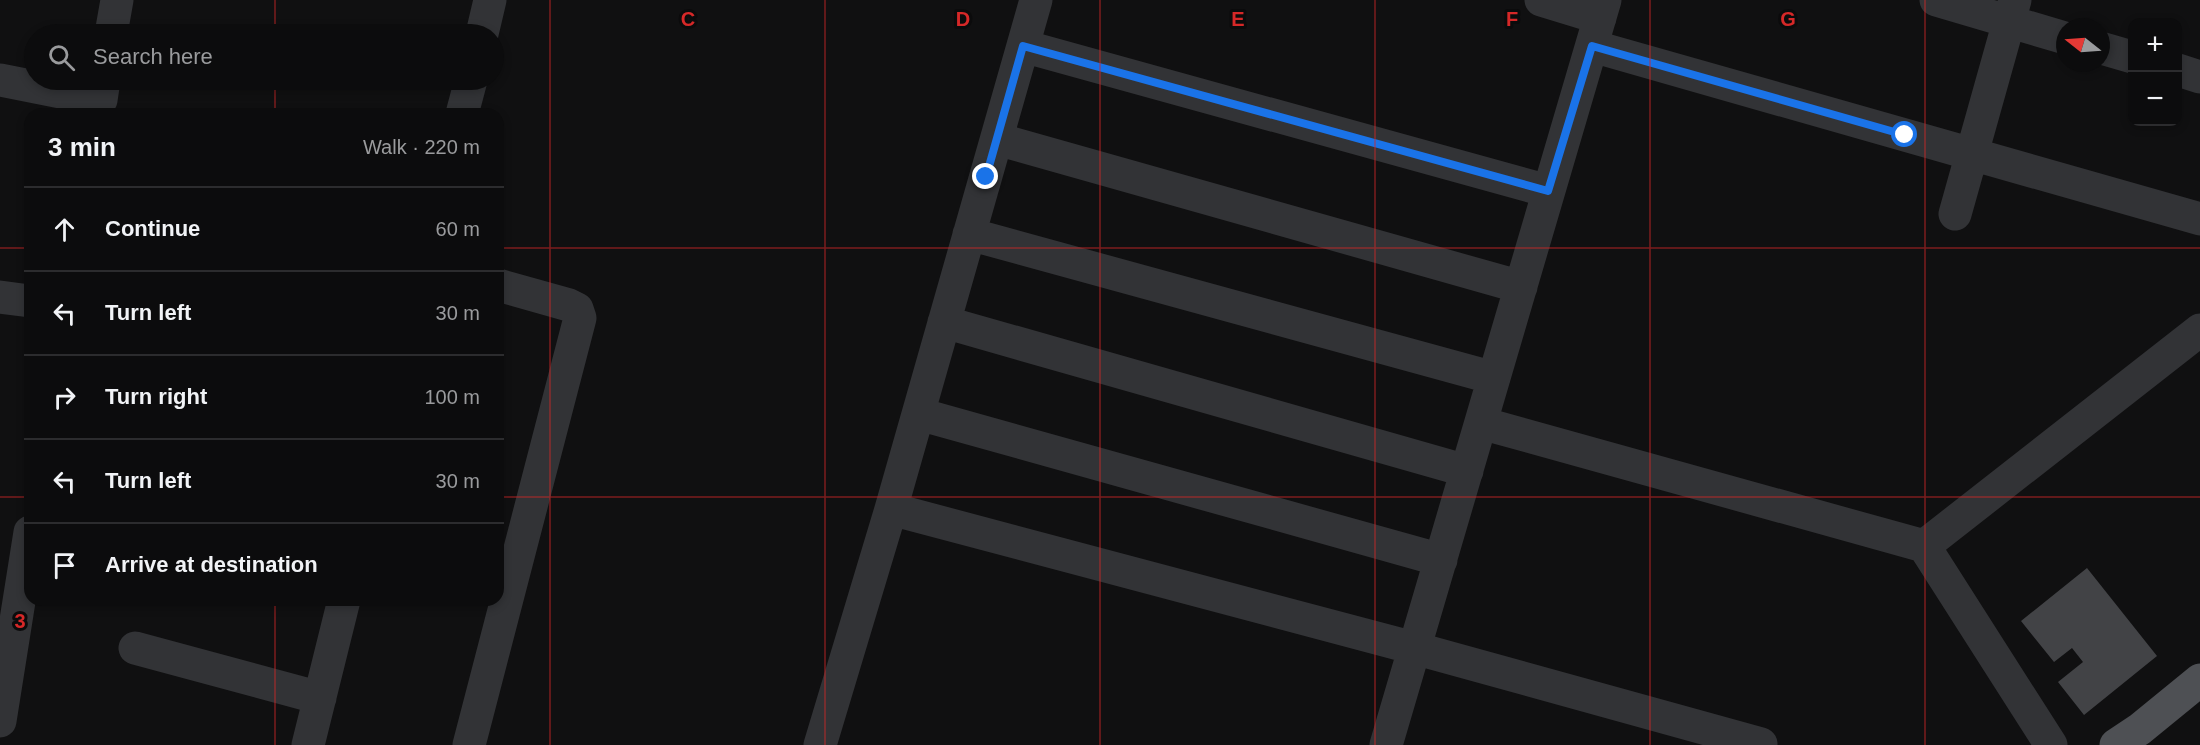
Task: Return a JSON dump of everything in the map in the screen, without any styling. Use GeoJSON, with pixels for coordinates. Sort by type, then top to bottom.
{"type":"FeatureCollection","features":[{"type":"Feature","properties":{"kind":"main road"},"geometry":{"type":"LineString","coordinates":[[2116,745],[2140,729],[2200,680]]}},
{"type":"Feature","properties":{"kind":"street"},"geometry":{"type":"LineString","coordinates":[[113,24],[117,0]]}},
{"type":"Feature","properties":{"kind":"street"},"geometry":{"type":"LineString","coordinates":[[484,24],[490,0]]}},
{"type":"Feature","properties":{"kind":"street"},"geometry":{"type":"LineString","coordinates":[[820,745],[919,414],[1036,0]]}},
{"type":"Feature","properties":{"kind":"street"},"geometry":{"type":"LineString","coordinates":[[1541,0],[1972,154],[2200,219]]}},
{"type":"Feature","properties":{"kind":"street"},"geometry":{"type":"LineString","coordinates":[[1936,0],[2012,11],[2056,33]]}},
{"type":"Feature","properties":{"kind":"street"},"geometry":{"type":"LineString","coordinates":[[1954,214],[2012,11]]}},
{"type":"Feature","properties":{"kind":"street"},"geometry":{"type":"LineString","coordinates":[[1386,745],[1599,21]]}},
{"type":"Feature","properties":{"kind":"street"},"geometry":{"type":"LineString","coordinates":[[1023,46],[1548,191]]}},
{"type":"Feature","properties":{"kind":"street"},"geometry":{"type":"LineString","coordinates":[[2110,51],[2128,56]]}},
{"type":"Feature","properties":{"kind":"street"},"geometry":{"type":"LineString","coordinates":[[2182,71],[2200,77]]}},
{"type":"Feature","properties":{"kind":"street"},"geometry":{"type":"LineString","coordinates":[[0,80],[24,85]]}},
{"type":"Feature","properties":{"kind":"street"},"geometry":{"type":"LineString","coordinates":[[50,90],[101,100],[102,90]]}},
{"type":"Feature","properties":{"kind":"street"},"geometry":{"type":"LineString","coordinates":[[464,108],[468,90]]}},
{"type":"Feature","properties":{"kind":"street"},"geometry":{"type":"LineString","coordinates":[[997,139],[1521,287]]}},
{"type":"Feature","properties":{"kind":"street"},"geometry":{"type":"LineString","coordinates":[[969,234],[1494,378]]}},
{"type":"Feature","properties":{"kind":"street"},"geometry":{"type":"LineString","coordinates":[[468,745],[580,318],[577,309],[569,305],[504,287]]}},
{"type":"Feature","properties":{"kind":"street"},"geometry":{"type":"LineString","coordinates":[[0,297],[24,300]]}},
{"type":"Feature","properties":{"kind":"street"},"geometry":{"type":"LineString","coordinates":[[944,322],[1467,471]]}},
{"type":"Feature","properties":{"kind":"street"},"geometry":{"type":"LineString","coordinates":[[1924,546],[2200,330]]}},
{"type":"Feature","properties":{"kind":"street"},"geometry":{"type":"LineString","coordinates":[[919,414],[1441,560]]}},
{"type":"Feature","properties":{"kind":"street"},"geometry":{"type":"LineString","coordinates":[[1481,423],[1924,546],[2051,745]]}},
{"type":"Feature","properties":{"kind":"street"},"geometry":{"type":"LineString","coordinates":[[891,509],[1414,648],[1761,744]]}},
{"type":"Feature","properties":{"kind":"street"},"geometry":{"type":"LineString","coordinates":[[0,721],[24,570]]}},
{"type":"Feature","properties":{"kind":"street"},"geometry":{"type":"LineString","coordinates":[[309,745],[343,606]]}},
{"type":"Feature","properties":{"kind":"street"},"geometry":{"type":"LineString","coordinates":[[135,648],[320,698]]}},
{"type":"Feature","properties":{"kind":"building"},"geometry":{"type":"Polygon","coordinates":[[[2087,568],[2157,656],[2084,715],[2058,682],[2083,662],[2072,648],[2054,662],[2021,621],[2087,568]]]}},
{"type":"Feature","properties":{"kind":"route"},"geometry":{"type":"LineString","coordinates":[[986,177],[1023,46],[1548,191],[1592,46],[1905,135]]}}]}
